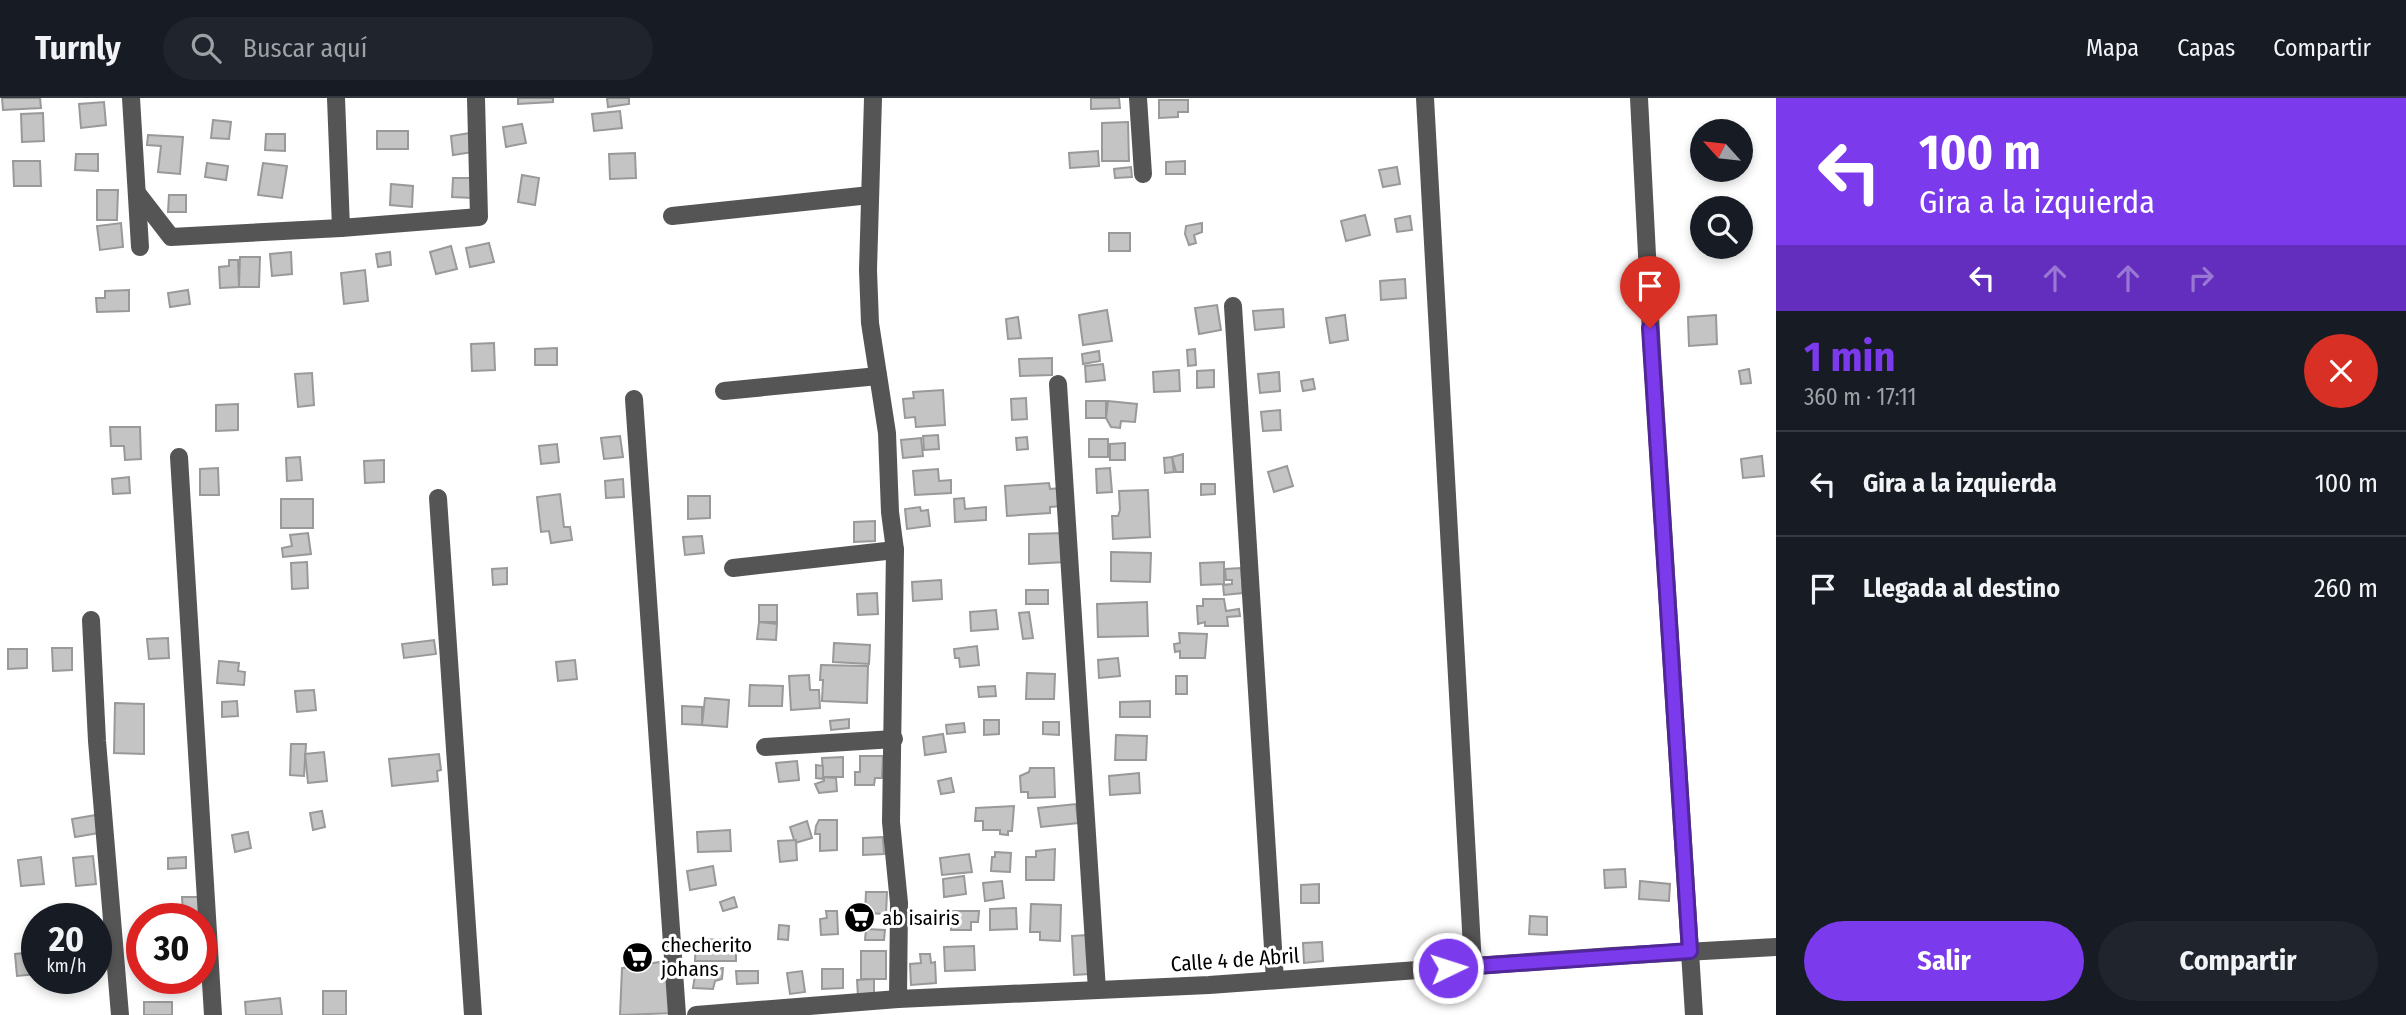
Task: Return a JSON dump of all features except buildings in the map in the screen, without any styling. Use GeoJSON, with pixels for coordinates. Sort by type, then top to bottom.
{"type":"FeatureCollection","features":[{"type":"Feature","properties":{"kind":"street"},"geometry":{"type":"LineString","coordinates":[[131,98],[140,247]]}},
{"type":"Feature","properties":{"kind":"street"},"geometry":{"type":"LineString","coordinates":[[336,98],[341,228]]}},
{"type":"Feature","properties":{"kind":"street"},"geometry":{"type":"LineString","coordinates":[[137,193],[171,237],[479,217],[476,98]]}},
{"type":"Feature","properties":{"kind":"street"},"geometry":{"type":"LineString","coordinates":[[873,98],[870,323],[887,433],[890,512],[895,550],[891,822],[899,903],[898,999]]}},
{"type":"Feature","properties":{"kind":"street"},"geometry":{"type":"LineString","coordinates":[[1138,98],[1143,174]]}},
{"type":"Feature","properties":{"kind":"street"},"geometry":{"type":"LineString","coordinates":[[1425,98],[1473,966]]}},
{"type":"Feature","properties":{"kind":"street"},"geometry":{"type":"LineString","coordinates":[[1639,98],[1651,353],[1693,1015]]}},
{"type":"Feature","properties":{"kind":"street"},"geometry":{"type":"LineString","coordinates":[[672,216],[870,195]]}},
{"type":"Feature","properties":{"kind":"street"},"geometry":{"type":"LineString","coordinates":[[1233,306],[1275,981]]}},
{"type":"Feature","properties":{"kind":"street"},"geometry":{"type":"LineString","coordinates":[[724,391],[878,376]]}},
{"type":"Feature","properties":{"kind":"street"},"geometry":{"type":"LineString","coordinates":[[1058,384],[1097,990]]}},
{"type":"Feature","properties":{"kind":"street"},"geometry":{"type":"LineString","coordinates":[[634,399],[677,1015]]}},
{"type":"Feature","properties":{"kind":"street"},"geometry":{"type":"LineString","coordinates":[[179,457],[213,1015]]}},
{"type":"Feature","properties":{"kind":"street"},"geometry":{"type":"LineString","coordinates":[[438,498],[473,1015]]}},
{"type":"Feature","properties":{"kind":"street"},"geometry":{"type":"LineString","coordinates":[[733,568],[895,550]]}},
{"type":"Feature","properties":{"kind":"street"},"geometry":{"type":"LineString","coordinates":[[91,620],[97,741],[120,1015]]}},
{"type":"Feature","properties":{"kind":"street"},"geometry":{"type":"LineString","coordinates":[[765,747],[894,739]]}},
{"type":"Feature","properties":{"kind":"street","name":"Calle 4 de Abril"},"geometry":{"type":"LineString","coordinates":[[696,1015],[898,999],[1275,981],[1776,947]]}},
{"type":"Feature","properties":{"kind":"place","name":"ab isairis"},"geometry":{"type":"Point","coordinates":[859,918]}},
{"type":"Feature","properties":{"kind":"place","name":"checherito johans"},"geometry":{"type":"Point","coordinates":[638,957]}},
{"type":"Feature","properties":{"kind":"route"},"geometry":{"type":"LineString","coordinates":[[1448,968],[1690,951],[1650,328]]}}]}
